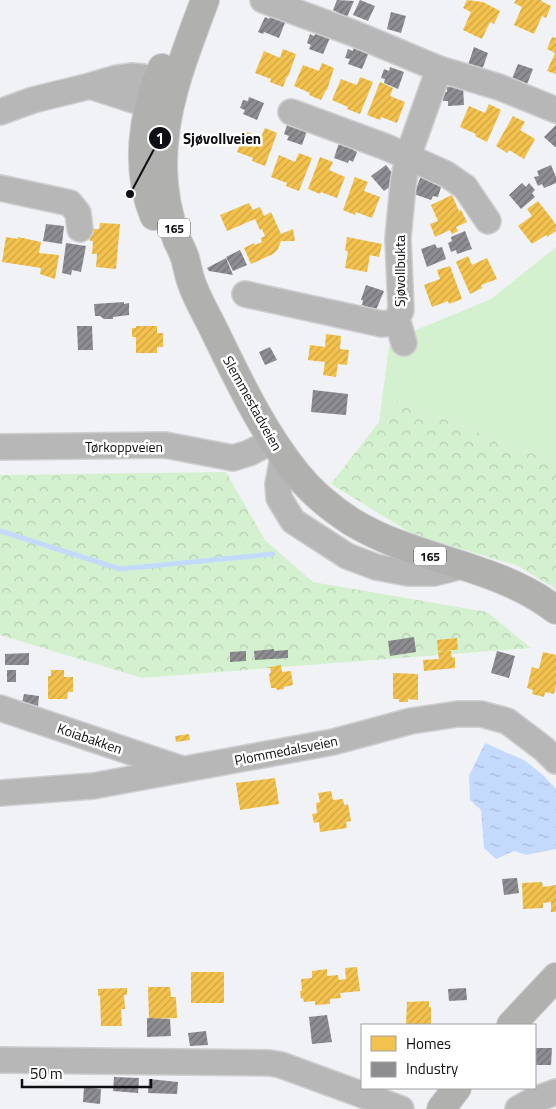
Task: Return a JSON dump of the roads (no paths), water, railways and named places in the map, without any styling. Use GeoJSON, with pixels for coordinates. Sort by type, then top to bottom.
{"type":"FeatureCollection","features":[{"type":"Feature","properties":{"kind":"main road","name":"Slemmestadveien"},"geometry":{"type":"LineString","coordinates":[[192,0],[159,95],[164,188],[171,220],[185,258],[189,278],[265,430],[311,490],[350,521],[384,539],[508,582],[533,594],[556,610]]}},
{"type":"Feature","properties":{"kind":"main road","name":"Slemmestadveien"},"geometry":{"type":"LineString","coordinates":[[159,95],[176,77],[205,0]]}},
{"type":"Feature","properties":{"kind":"main road"},"geometry":{"type":"LineString","coordinates":[[512,1024],[556,977]]}},
{"type":"Feature","properties":{"kind":"main road"},"geometry":{"type":"LineString","coordinates":[[441,1109],[456,1089]]}},
{"type":"Feature","properties":{"kind":"street"},"geometry":{"type":"LineString","coordinates":[[263,0],[438,68],[491,84],[556,110]]}},
{"type":"Feature","properties":{"kind":"street","name":"Sjøvollbukta"},"geometry":{"type":"LineString","coordinates":[[245,294],[382,324],[392,323],[397,319],[402,306],[398,238],[403,186],[408,156],[438,68]]}},
{"type":"Feature","properties":{"kind":"street"},"geometry":{"type":"LineString","coordinates":[[0,112],[32,100],[131,76],[143,77],[159,95]]}},
{"type":"Feature","properties":{"kind":"street"},"geometry":{"type":"LineString","coordinates":[[290,112],[408,156],[456,180],[464,187],[488,221]]}},
{"type":"Feature","properties":{"kind":"street"},"geometry":{"type":"LineString","coordinates":[[0,188],[70,203],[78,213],[80,229]]}},
{"type":"Feature","properties":{"kind":"street"},"geometry":{"type":"LineString","coordinates":[[397,319],[404,343]]}},
{"type":"Feature","properties":{"kind":"street","name":"Tørkoppveien"},"geometry":{"type":"LineString","coordinates":[[0,447],[165,445],[233,458],[249,453],[278,449]]}},
{"type":"Feature","properties":{"kind":"street","name":"Koiabakken"},"geometry":{"type":"LineString","coordinates":[[0,708],[181,769]]}},
{"type":"Feature","properties":{"kind":"street","name":"Plommedalsveien"},"geometry":{"type":"LineString","coordinates":[[0,793],[93,786],[333,742],[411,721],[458,714],[481,714],[507,721],[544,749],[556,761]]}},
{"type":"Feature","properties":{"kind":"street"},"geometry":{"type":"LineString","coordinates":[[0,1060],[270,1063],[281,1065],[401,1109]]}},
{"type":"Feature","properties":{"kind":"street"},"geometry":{"type":"LineString","coordinates":[[518,1109],[534,1100],[556,1092]]}},
{"type":"Feature","properties":{"kind":"water"},"geometry":{"type":"Polygon","coordinates":[[[485,743],[524,760],[543,775],[556,789],[556,849],[526,855],[514,851],[496,859],[484,848],[481,810],[470,800],[469,776],[485,743]]]}},
{"type":"Feature","properties":{"kind":"waterway"},"geometry":{"type":"LineString","coordinates":[[0,531],[120,569],[273,554]]}},
{"type":"Feature","properties":{"kind":"place","name":"Sjøvollveien"},"geometry":{"type":"Point","coordinates":[130,194]}}]}
